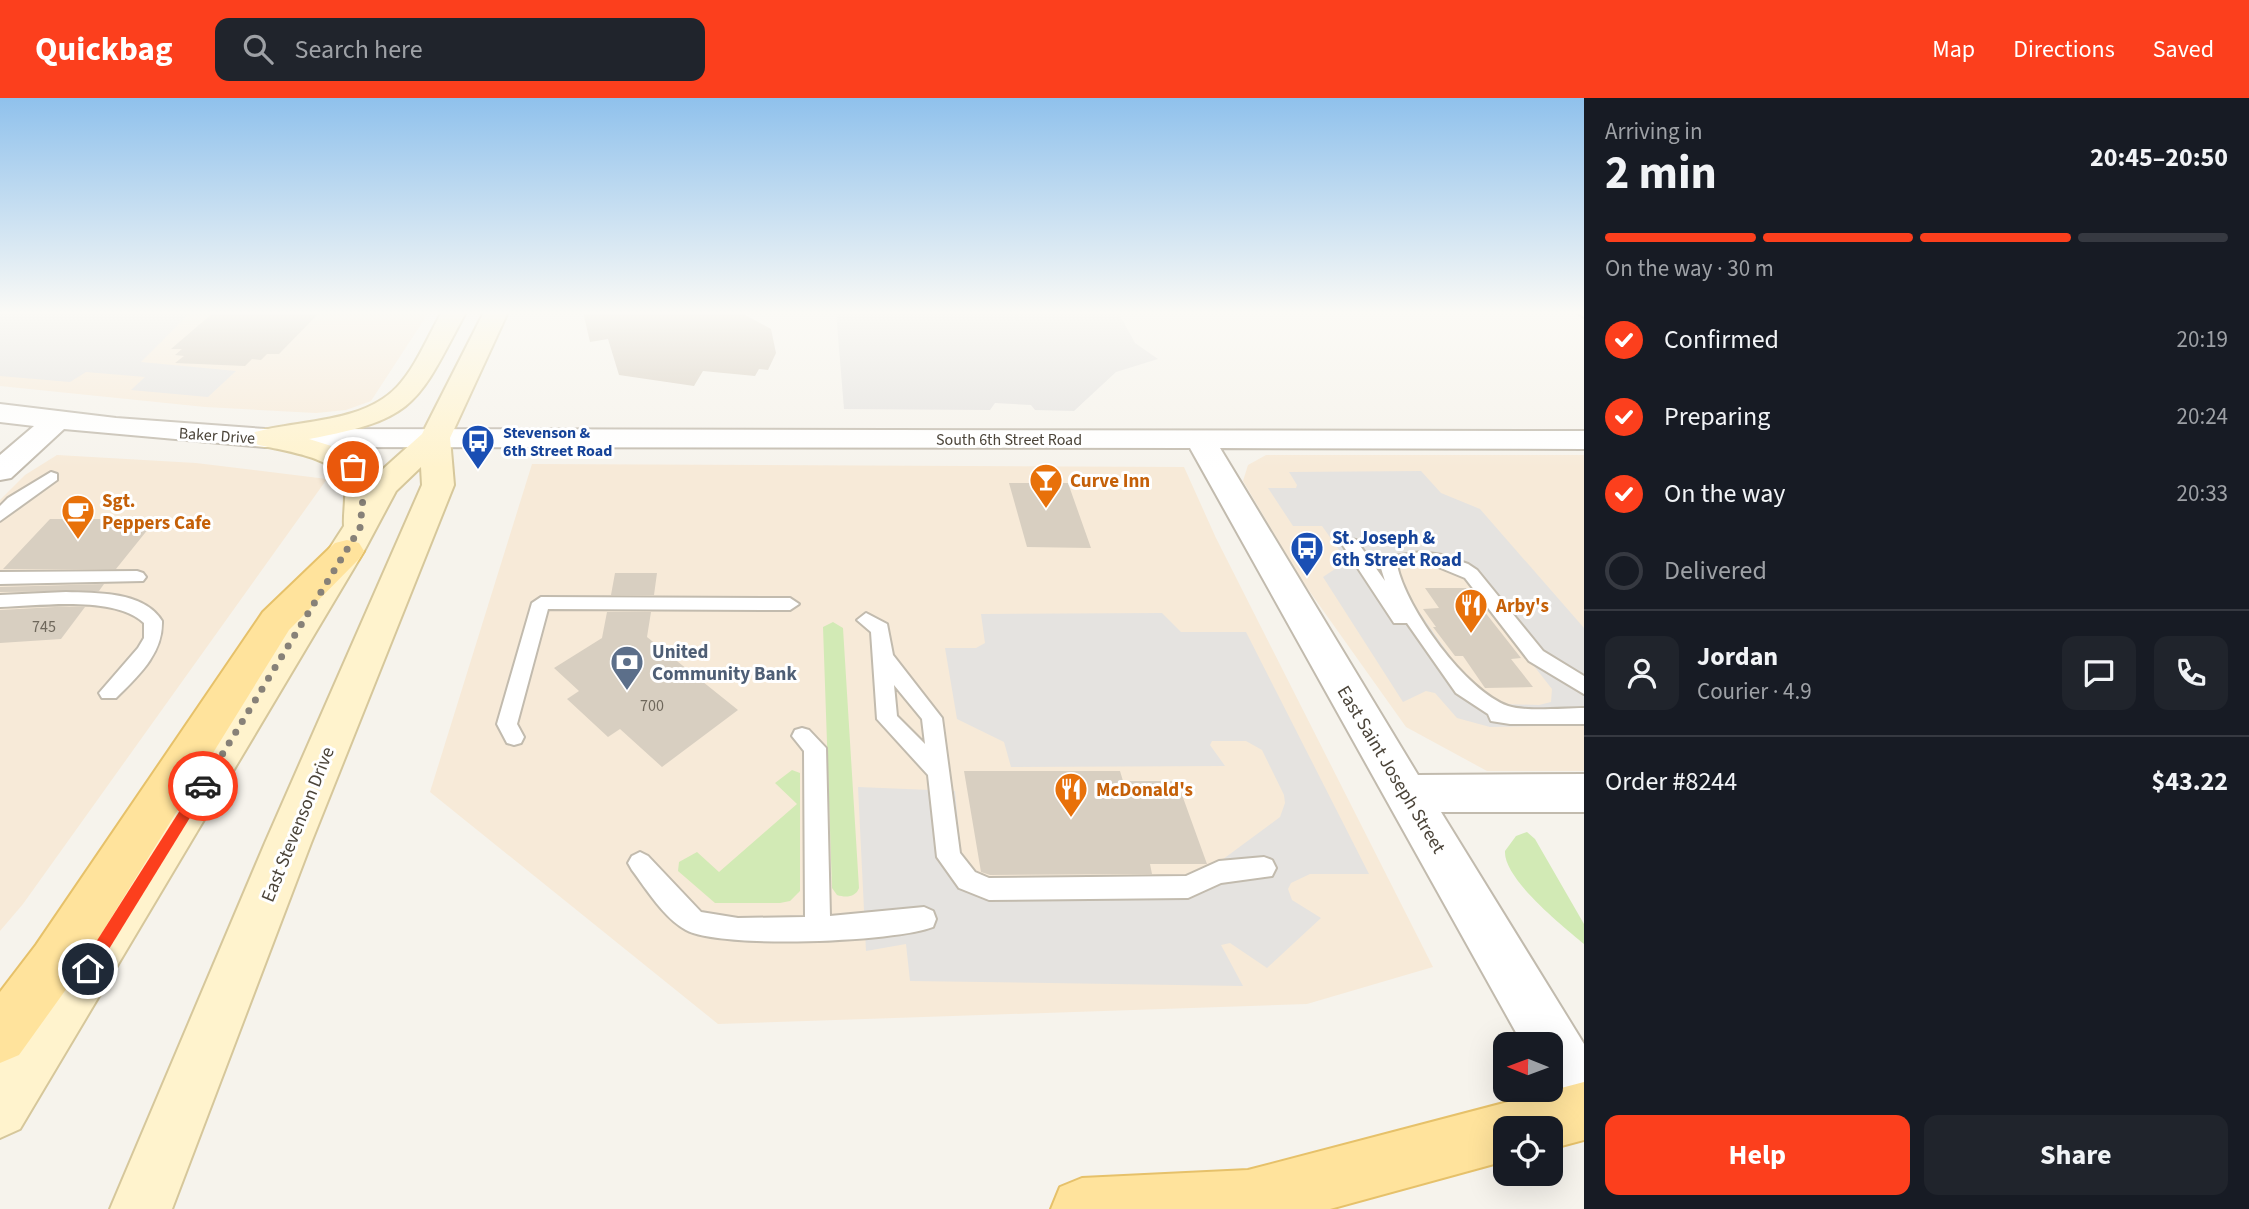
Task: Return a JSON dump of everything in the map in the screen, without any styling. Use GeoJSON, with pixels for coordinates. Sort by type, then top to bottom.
{"type":"FeatureCollection","features":[{"type":"Feature","properties":{"kind":"main road"},"geometry":{"type":"LineString","coordinates":[[265,438],[359,418],[398,401],[414,383],[425,364]]}},
{"type":"Feature","properties":{"kind":"main road","name":"East Stevenson Drive"},"geometry":{"type":"LineString","coordinates":[[0,1109],[354,539],[383,485],[435,438],[471,364]]}},
{"type":"Feature","properties":{"kind":"main road"},"geometry":{"type":"LineString","coordinates":[[0,1036],[54,963],[276,621],[354,539],[363,498],[357,472],[345,459],[332,452],[265,438]]}},
{"type":"Feature","properties":{"kind":"main road","name":"East Stevenson Drive"},"geometry":{"type":"LineString","coordinates":[[141,1209],[288,843],[438,485],[435,438]]}},
{"type":"Feature","properties":{"kind":"main road"},"geometry":{"type":"LineString","coordinates":[[1563,1117],[1584,1111]]}},
{"type":"Feature","properties":{"kind":"main road"},"geometry":{"type":"LineString","coordinates":[[1082,1209],[1235,1204],[1493,1135]]}},
{"type":"Feature","properties":{"kind":"street","name":"Baker Drive"},"geometry":{"type":"LineString","coordinates":[[0,413],[265,438],[435,438]]}},
{"type":"Feature","properties":{"kind":"street"},"geometry":{"type":"LineString","coordinates":[[0,471],[58,420]]}},
{"type":"Feature","properties":{"kind":"street","name":"South 6th Street Road"},"geometry":{"type":"LineString","coordinates":[[435,438],[1584,440]]}},
{"type":"Feature","properties":{"kind":"street","name":"East Saint Joseph Street"},"geometry":{"type":"LineString","coordinates":[[1200,439],[1277,576],[1408,794],[1584,1097]]}},
{"type":"Feature","properties":{"kind":"street"},"geometry":{"type":"LineString","coordinates":[[1408,794],[1584,793]]}},
{"type":"Feature","properties":{"kind":"lane"},"geometry":{"type":"LineString","coordinates":[[0,516],[14,501],[51,477]]}},
{"type":"Feature","properties":{"kind":"lane"},"geometry":{"type":"LineString","coordinates":[[1350,544],[1447,686],[1472,706],[1490,714],[1510,716],[1584,716]]}},
{"type":"Feature","properties":{"kind":"lane"},"geometry":{"type":"LineString","coordinates":[[1510,716],[1463,688],[1405,603],[1388,571],[1388,562],[1437,559],[1459,565],[1471,574],[1536,656],[1584,686]]}},
{"type":"Feature","properties":{"kind":"lane"},"geometry":{"type":"LineString","coordinates":[[0,578],[137,577]]}},
{"type":"Feature","properties":{"kind":"lane"},"geometry":{"type":"LineString","coordinates":[[0,601],[110,600],[146,609],[154,622],[153,637],[136,663],[109,693]]}},
{"type":"Feature","properties":{"kind":"lane"},"geometry":{"type":"LineString","coordinates":[[514,737],[507,724],[541,603],[790,604]]}},
{"type":"Feature","properties":{"kind":"lane"},"geometry":{"type":"LineString","coordinates":[[866,620],[880,629],[887,719],[938,771]]}},
{"type":"Feature","properties":{"kind":"lane"},"geometry":{"type":"LineString","coordinates":[[881,651],[901,679],[922,699],[932,718],[949,857],[967,880],[989,889],[1188,887],[1219,872],[1264,868]]}},
{"type":"Feature","properties":{"kind":"lane"},"geometry":{"type":"LineString","coordinates":[[802,736],[815,748],[818,927]]}},
{"type":"Feature","properties":{"kind":"lane"},"geometry":{"type":"LineString","coordinates":[[640,863],[694,922],[718,928],[862,926],[924,919]]}},
{"type":"Feature","properties":{"kind":"shaded area"},"geometry":{"type":"Polygon","coordinates":[[[0,364],[395,364],[371,401],[346,410],[316,413],[205,407],[0,386],[0,364]]]}},
{"type":"Feature","properties":{"kind":"shaded area"},"geometry":{"type":"Polygon","coordinates":[[[0,364],[160,364],[236,371],[208,397],[131,390],[145,377],[86,372],[70,382],[0,376],[0,364]]]}},
{"type":"Feature","properties":{"kind":"shaded area"},"geometry":{"type":"Polygon","coordinates":[[[840,364],[1142,364],[1116,372],[1074,411],[1035,410],[1031,405],[995,403],[990,410],[844,409],[840,364]]]}},
{"type":"Feature","properties":{"kind":"shaded area"},"geometry":{"type":"Polygon","coordinates":[[[57,455],[196,463],[327,479],[23,904],[0,931],[0,500],[25,475],[57,455]]]}},
{"type":"Feature","properties":{"kind":"shaded area"},"geometry":{"type":"Polygon","coordinates":[[[1266,455],[1584,455],[1584,771],[1487,771],[1406,727],[1300,578],[1243,481],[1248,465],[1266,455]]]}},
{"type":"Feature","properties":{"kind":"shaded area"},"geometry":{"type":"Polygon","coordinates":[[[532,464],[1184,467],[1216,538],[1433,967],[1307,1004],[718,1024],[430,792],[532,464]]]}},
{"type":"Feature","properties":{"kind":"shaded area"},"geometry":{"type":"Polygon","coordinates":[[[1421,471],[1441,493],[1480,509],[1584,628],[1584,725],[1490,727],[1457,718],[1435,693],[1426,691],[1403,702],[1323,577],[1347,561],[1322,526],[1293,526],[1268,488],[1296,488],[1297,485],[1289,472],[1421,471]],[[1436,564],[1397,567],[1415,606],[1471,686],[1500,704],[1539,705],[1551,702],[1552,689],[1466,579],[1436,564]]]}},
{"type":"Feature","properties":{"kind":"shaded area"},"geometry":{"type":"Polygon","coordinates":[[[1162,613],[1181,632],[1246,632],[1369,874],[1310,874],[1291,883],[1288,889],[1292,900],[1321,918],[1267,968],[1230,943],[1221,945],[1243,986],[910,981],[906,944],[866,951],[858,787],[955,791],[961,853],[968,872],[979,881],[1188,885],[1280,817],[1285,803],[1284,795],[1262,750],[1246,741],[1212,741],[1210,745],[1225,766],[1011,767],[1004,742],[957,719],[945,648],[976,648],[985,643],[981,614],[1162,613]]]}},
{"type":"Feature","properties":{"kind":"green space"},"geometry":{"type":"Polygon","coordinates":[[[833,622],[843,628],[859,888],[853,895],[847,896],[837,895],[832,888],[823,627],[833,622]]]}},
{"type":"Feature","properties":{"kind":"green space"},"geometry":{"type":"Polygon","coordinates":[[[792,770],[800,773],[800,891],[790,901],[780,903],[715,903],[678,871],[679,862],[697,852],[719,872],[797,804],[775,783],[792,770]]]}},
{"type":"Feature","properties":{"kind":"green space"},"geometry":{"type":"Polygon","coordinates":[[[1527,832],[1535,839],[1584,924],[1584,944],[1536,902],[1507,862],[1505,851],[1516,836],[1527,832]]]}},
{"type":"Feature","properties":{"kind":"building"},"geometry":{"type":"Polygon","coordinates":[[[195,364],[247,364],[245,366],[195,364]]]}},
{"type":"Feature","properties":{"kind":"building"},"geometry":{"type":"Polygon","coordinates":[[[616,364],[771,364],[768,370],[759,369],[755,376],[703,371],[694,386],[619,375],[616,364]]]}},
{"type":"Feature","properties":{"kind":"building"},"geometry":{"type":"Polygon","coordinates":[[[1009,483],[1068,483],[1091,548],[1027,547],[1009,483]]]}},
{"type":"Feature","properties":{"kind":"building"},"geometry":{"type":"Polygon","coordinates":[[[50,519],[139,519],[132,528],[149,528],[116,569],[3,569],[50,519]]]}},
{"type":"Feature","properties":{"kind":"building"},"geometry":{"type":"Polygon","coordinates":[[[615,573],[657,573],[654,595],[611,595],[615,573]]]}},
{"type":"Feature","properties":{"kind":"building"},"geometry":{"type":"Polygon","coordinates":[[[104,584],[99,591],[0,592],[0,587],[104,584]]]}},
{"type":"Feature","properties":{"kind":"building"},"geometry":{"type":"Polygon","coordinates":[[[1425,588],[1466,588],[1521,658],[1511,659],[1533,687],[1485,688],[1463,656],[1455,656],[1433,627],[1436,627],[1423,609],[1439,608],[1425,588]]]}},
{"type":"Feature","properties":{"kind":"building"},"geometry":{"type":"Polygon","coordinates":[[[85,607],[61,639],[0,643],[0,610],[85,607]]]}},
{"type":"Feature","properties":{"kind":"building"},"geometry":{"type":"Polygon","coordinates":[[[607,612],[651,612],[647,637],[738,710],[662,767],[620,729],[608,737],[567,699],[579,691],[554,668],[602,638],[607,612]]]}},
{"type":"Feature","properties":{"kind":"building"},"geometry":{"type":"Polygon","coordinates":[[[964,771],[1120,771],[1123,781],[1177,781],[1207,864],[1150,864],[1152,874],[990,875],[981,872],[964,771]]]}},
{"type":"Feature","properties":{"kind":"way so far"},"geometry":{"type":"LineString","coordinates":[[203,786],[360,528],[363,498],[360,481],[353,467]]}},
{"type":"Feature","properties":{"kind":"place","name":"Stevenson & 6th Street Road"},"geometry":{"type":"Point","coordinates":[478,471]}},
{"type":"Feature","properties":{"kind":"place","name":"Curve Inn"},"geometry":{"type":"Point","coordinates":[1046,510]}},
{"type":"Feature","properties":{"kind":"place","name":"Sgt. Peppers Cafe"},"geometry":{"type":"Point","coordinates":[78,541]}},
{"type":"Feature","properties":{"kind":"place","name":"St. Joseph & 6th Street Road"},"geometry":{"type":"Point","coordinates":[1307,578]}},
{"type":"Feature","properties":{"kind":"place","name":"Arby's"},"geometry":{"type":"Point","coordinates":[1471,635]}},
{"type":"Feature","properties":{"kind":"place","name":"United Community Bank"},"geometry":{"type":"Point","coordinates":[627,692]}},
{"type":"Feature","properties":{"kind":"place","name":"McDonald's"},"geometry":{"type":"Point","coordinates":[1071,819]}},
{"type":"Feature","properties":{"kind":"route"},"geometry":{"type":"LineString","coordinates":[[88,969],[203,786]]}}]}
